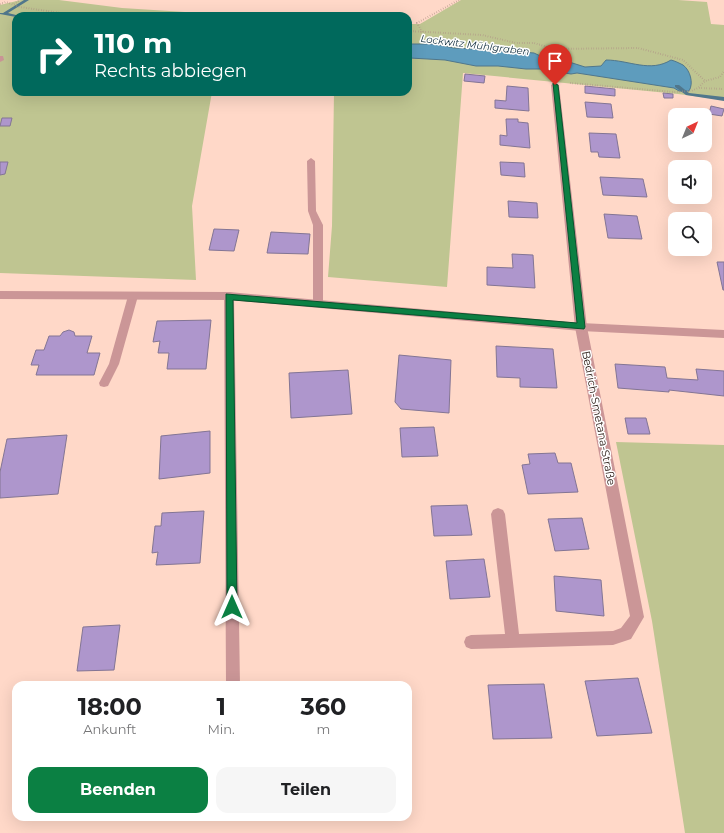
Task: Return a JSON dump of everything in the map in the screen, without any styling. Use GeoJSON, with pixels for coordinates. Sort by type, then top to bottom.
{"type":"FeatureCollection","features":[{"type":"Feature","properties":{"kind":"street","name":"Bedrich-Smetana-Straße"},"geometry":{"type":"LineString","coordinates":[[471,642],[613,638],[626,634],[637,617],[581,327],[555,85]]}},
{"type":"Feature","properties":{"kind":"street"},"geometry":{"type":"LineString","coordinates":[[0,295],[229,296],[581,327],[724,334]]}},
{"type":"Feature","properties":{"kind":"street"},"geometry":{"type":"LineString","coordinates":[[229,296],[233,681]]}},
{"type":"Feature","properties":{"kind":"street"},"geometry":{"type":"LineString","coordinates":[[498,514],[513,641]]}},
{"type":"Feature","properties":{"kind":"lane"},"geometry":{"type":"LineString","coordinates":[[311,161],[312,211],[318,225],[318,304]]}},
{"type":"Feature","properties":{"kind":"lane"},"geometry":{"type":"LineString","coordinates":[[104,383],[114,364],[133,296]]}},
{"type":"Feature","properties":{"kind":"path"},"geometry":{"type":"LineString","coordinates":[[14,4],[20,0]]}},
{"type":"Feature","properties":{"kind":"path"},"geometry":{"type":"LineString","coordinates":[[422,32],[417,23],[459,0]]}},
{"type":"Feature","properties":{"kind":"path"},"geometry":{"type":"LineString","coordinates":[[0,4],[6,2],[20,7],[54,12]]}},
{"type":"Feature","properties":{"kind":"path"},"geometry":{"type":"LineString","coordinates":[[412,31],[482,35],[516,43],[534,43],[554,49],[638,48],[682,60],[705,81]]}},
{"type":"Feature","properties":{"kind":"path"},"geometry":{"type":"LineString","coordinates":[[555,85],[574,83],[674,92],[691,91],[698,88],[705,81],[720,77],[724,71]]}},
{"type":"Feature","properties":{"kind":"path"},"geometry":{"type":"LineString","coordinates":[[698,88],[724,89]]}},
{"type":"Feature","properties":{"kind":"green space"},"geometry":{"type":"Polygon","coordinates":[[[21,0],[59,0],[122,8],[185,12],[12,12],[12,96],[211,96],[192,206],[196,280],[0,273],[0,5],[21,0]]]}},
{"type":"Feature","properties":{"kind":"green space"},"geometry":{"type":"Polygon","coordinates":[[[461,0],[678,0],[707,2],[711,24],[724,25],[724,100],[678,94],[463,73],[447,287],[328,277],[332,226],[334,96],[412,96],[412,24],[420,24],[461,0]]]}},
{"type":"Feature","properties":{"kind":"green space"},"geometry":{"type":"Polygon","coordinates":[[[616,442],[724,445],[724,833],[685,833],[652,621],[616,442]]]}},
{"type":"Feature","properties":{"kind":"water"},"geometry":{"type":"Polygon","coordinates":[[[412,44],[435,44],[454,48],[496,52],[509,51],[534,53],[549,60],[566,61],[585,67],[601,66],[606,60],[647,66],[663,64],[671,60],[683,65],[688,70],[691,84],[689,91],[679,91],[674,88],[577,73],[571,74],[541,69],[498,66],[476,66],[445,60],[412,58],[412,44]]]}},
{"type":"Feature","properties":{"kind":"building"},"geometry":{"type":"Polygon","coordinates":[[[465,74],[485,76],[484,83],[464,81],[465,74]]]}},
{"type":"Feature","properties":{"kind":"building"},"geometry":{"type":"Polygon","coordinates":[[[507,86],[528,88],[529,111],[495,108],[495,100],[506,101],[507,86]]]}},
{"type":"Feature","properties":{"kind":"building"},"geometry":{"type":"Polygon","coordinates":[[[585,86],[615,89],[615,96],[585,93],[585,86]]]}},
{"type":"Feature","properties":{"kind":"building"},"geometry":{"type":"Polygon","coordinates":[[[663,93],[673,94],[673,98],[664,98],[663,93]]]}},
{"type":"Feature","properties":{"kind":"building"},"geometry":{"type":"Polygon","coordinates":[[[585,102],[611,104],[613,118],[587,117],[585,102]]]}},
{"type":"Feature","properties":{"kind":"building"},"geometry":{"type":"Polygon","coordinates":[[[711,106],[724,109],[722,116],[712,114],[712,108],[710,108],[711,106]]]}},
{"type":"Feature","properties":{"kind":"building"},"geometry":{"type":"Polygon","coordinates":[[[2,118],[12,118],[10,126],[0,126],[2,118]]]}},
{"type":"Feature","properties":{"kind":"building"},"geometry":{"type":"Polygon","coordinates":[[[506,119],[518,119],[518,122],[528,123],[530,148],[500,145],[500,135],[507,136],[506,119]]]}},
{"type":"Feature","properties":{"kind":"building"},"geometry":{"type":"Polygon","coordinates":[[[589,133],[616,134],[620,158],[599,157],[598,152],[591,152],[589,133]]]}},
{"type":"Feature","properties":{"kind":"building"},"geometry":{"type":"Polygon","coordinates":[[[0,162],[8,162],[5,174],[0,175],[0,162]]]}},
{"type":"Feature","properties":{"kind":"building"},"geometry":{"type":"Polygon","coordinates":[[[500,162],[524,163],[525,177],[501,175],[500,162]]]}},
{"type":"Feature","properties":{"kind":"building"},"geometry":{"type":"Polygon","coordinates":[[[600,177],[643,179],[647,197],[603,195],[600,177]]]}},
{"type":"Feature","properties":{"kind":"building"},"geometry":{"type":"Polygon","coordinates":[[[508,201],[537,203],[538,218],[509,217],[508,201]]]}},
{"type":"Feature","properties":{"kind":"building"},"geometry":{"type":"Polygon","coordinates":[[[604,214],[637,216],[642,239],[608,238],[604,214]]]}},
{"type":"Feature","properties":{"kind":"building"},"geometry":{"type":"Polygon","coordinates":[[[214,229],[239,230],[234,251],[209,250],[214,229]]]}},
{"type":"Feature","properties":{"kind":"building"},"geometry":{"type":"Polygon","coordinates":[[[271,232],[310,234],[308,254],[267,253],[271,232]]]}},
{"type":"Feature","properties":{"kind":"building"},"geometry":{"type":"Polygon","coordinates":[[[512,254],[533,255],[535,288],[487,285],[487,267],[513,268],[512,254]]]}},
{"type":"Feature","properties":{"kind":"building"},"geometry":{"type":"Polygon","coordinates":[[[717,262],[724,262],[724,290],[723,290],[717,262]]]}},
{"type":"Feature","properties":{"kind":"building"},"geometry":{"type":"Polygon","coordinates":[[[211,320],[206,369],[167,369],[169,353],[158,353],[160,341],[153,342],[157,321],[211,320]]]}},
{"type":"Feature","properties":{"kind":"building"},"geometry":{"type":"Polygon","coordinates":[[[69,330],[74,332],[75,336],[92,336],[87,353],[100,353],[94,375],[36,375],[39,365],[31,365],[36,350],[44,350],[49,336],[60,336],[63,332],[69,330]]]}},
{"type":"Feature","properties":{"kind":"building"},"geometry":{"type":"Polygon","coordinates":[[[496,346],[553,349],[557,388],[520,387],[520,378],[497,377],[496,346]]]}},
{"type":"Feature","properties":{"kind":"building"},"geometry":{"type":"Polygon","coordinates":[[[399,355],[451,360],[449,413],[401,409],[395,402],[399,355]]]}},
{"type":"Feature","properties":{"kind":"building"},"geometry":{"type":"Polygon","coordinates":[[[615,364],[665,367],[667,378],[698,380],[696,369],[724,371],[724,396],[669,390],[669,392],[618,388],[615,364]]]}},
{"type":"Feature","properties":{"kind":"building"},"geometry":{"type":"Polygon","coordinates":[[[348,370],[352,414],[291,418],[289,373],[348,370]]]}},
{"type":"Feature","properties":{"kind":"building"},"geometry":{"type":"Polygon","coordinates":[[[625,418],[646,418],[650,434],[628,434],[625,418]]]}},
{"type":"Feature","properties":{"kind":"building"},"geometry":{"type":"Polygon","coordinates":[[[434,427],[438,456],[402,457],[400,428],[434,427]]]}},
{"type":"Feature","properties":{"kind":"building"},"geometry":{"type":"Polygon","coordinates":[[[210,431],[210,473],[159,479],[161,436],[210,431]]]}},
{"type":"Feature","properties":{"kind":"building"},"geometry":{"type":"Polygon","coordinates":[[[67,435],[58,494],[0,498],[0,472],[7,439],[67,435]]]}},
{"type":"Feature","properties":{"kind":"building"},"geometry":{"type":"Polygon","coordinates":[[[555,453],[558,463],[571,463],[578,492],[528,494],[522,465],[530,464],[528,454],[555,453]]]}},
{"type":"Feature","properties":{"kind":"building"},"geometry":{"type":"Polygon","coordinates":[[[467,505],[472,535],[434,536],[431,506],[467,505]]]}},
{"type":"Feature","properties":{"kind":"building"},"geometry":{"type":"Polygon","coordinates":[[[204,511],[200,563],[156,565],[158,552],[152,553],[155,526],[161,526],[162,513],[204,511]]]}},
{"type":"Feature","properties":{"kind":"building"},"geometry":{"type":"Polygon","coordinates":[[[582,518],[589,549],[555,551],[548,519],[582,518]]]}},
{"type":"Feature","properties":{"kind":"building"},"geometry":{"type":"Polygon","coordinates":[[[484,559],[490,597],[450,599],[446,561],[484,559]]]}},
{"type":"Feature","properties":{"kind":"building"},"geometry":{"type":"Polygon","coordinates":[[[554,576],[601,580],[604,616],[556,611],[554,576]]]}},
{"type":"Feature","properties":{"kind":"building"},"geometry":{"type":"Polygon","coordinates":[[[120,625],[114,670],[77,671],[83,627],[120,625]]]}},
{"type":"Feature","properties":{"kind":"building"},"geometry":{"type":"Polygon","coordinates":[[[638,678],[652,733],[597,736],[585,681],[638,678]]]}},
{"type":"Feature","properties":{"kind":"building"},"geometry":{"type":"Polygon","coordinates":[[[544,684],[552,738],[493,739],[488,685],[544,684]]]}},
{"type":"Feature","properties":{"kind":"waterway"},"geometry":{"type":"LineString","coordinates":[[4,14],[27,0]]}},
{"type":"Feature","properties":{"kind":"waterway","name":"Lockwitz Mühlgraben"},"geometry":{"type":"LineString","coordinates":[[2,14],[12,15]]}},
{"type":"Feature","properties":{"kind":"waterway","name":"Lockwitz Mühlgraben"},"geometry":{"type":"LineString","coordinates":[[677,86],[688,94],[724,99]]}},
{"type":"Feature","properties":{"kind":"route"},"geometry":{"type":"LineString","coordinates":[[232,607],[229,296],[581,327],[555,85]]}}]}
